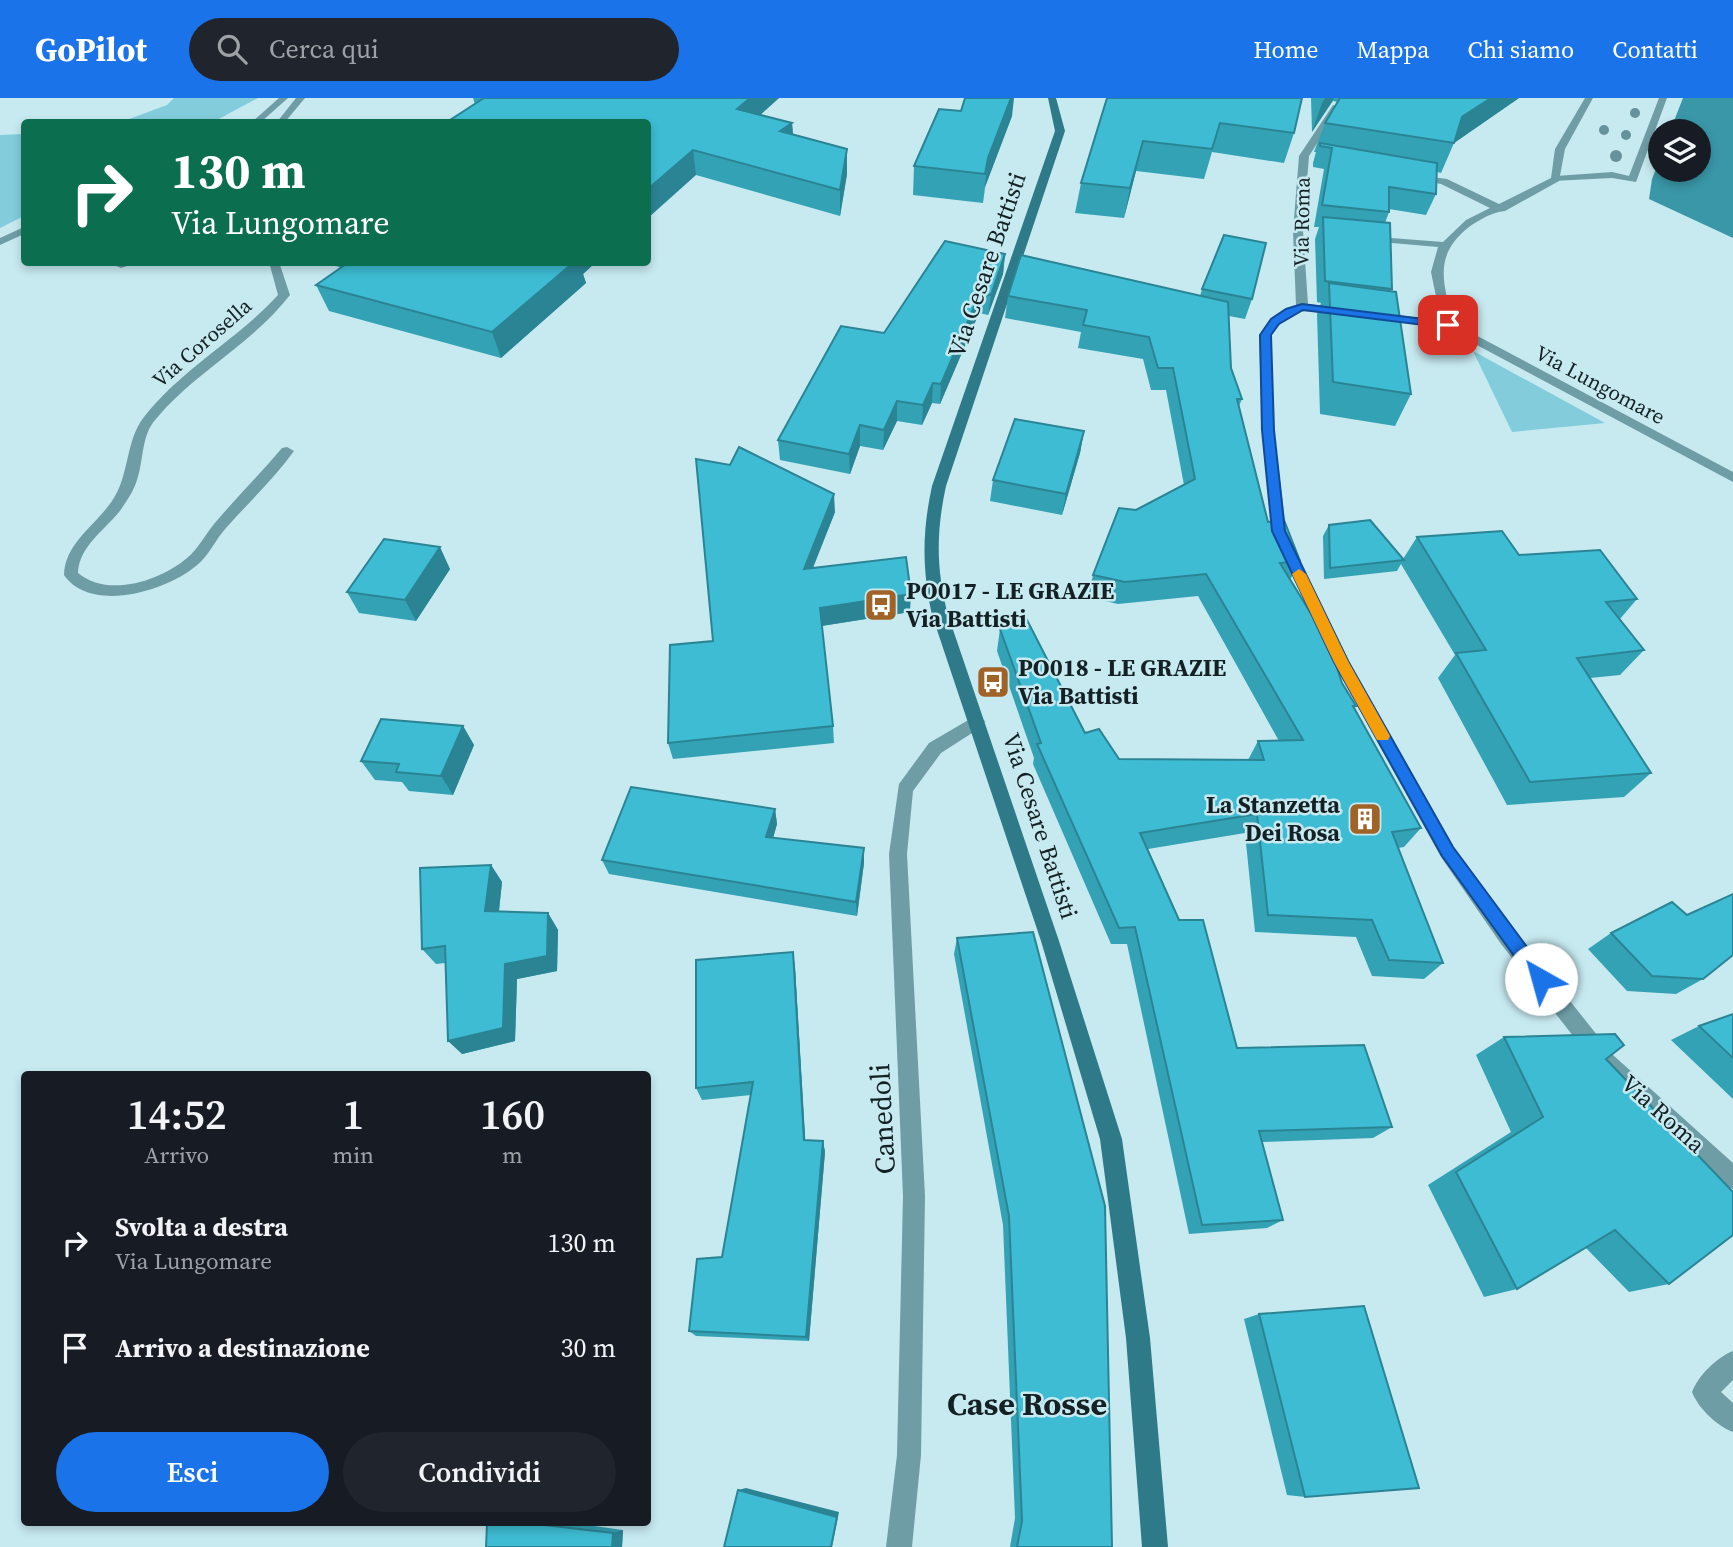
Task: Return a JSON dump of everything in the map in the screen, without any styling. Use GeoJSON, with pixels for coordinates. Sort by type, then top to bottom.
{"type":"FeatureCollection","features":[{"type":"Feature","properties":{"kind":"main road","name":"Via Cesare Battisti"},"geometry":{"type":"LineString","coordinates":[[1052,98],[1060,131],[939,486],[929,529],[929,571],[940,615],[1051,941],[1111,1139],[1138,1338],[1155,1547]]}},
{"type":"Feature","properties":{"kind":"street"},"geometry":{"type":"LineString","coordinates":[[260,119],[284,98]]}},
{"type":"Feature","properties":{"kind":"street"},"geometry":{"type":"LineString","coordinates":[[284,119],[301,98]]}},
{"type":"Feature","properties":{"kind":"street"},"geometry":{"type":"LineString","coordinates":[[1556,178],[1560,149],[1589,98]]}},
{"type":"Feature","properties":{"kind":"street"},"geometry":{"type":"LineString","coordinates":[[1448,325],[1437,267],[1446,245],[1464,224],[1542,190],[1556,178],[1612,175],[1633,180],[1663,98]]}},
{"type":"Feature","properties":{"kind":"street","name":"Via Roma"},"geometry":{"type":"LineString","coordinates":[[1338,104],[1304,156],[1296,309],[1275,321],[1265,335],[1268,430],[1279,531],[1341,662],[1447,852],[1508,938],[1606,1062],[1733,1178]]}},
{"type":"Feature","properties":{"kind":"street"},"geometry":{"type":"LineString","coordinates":[[1304,156],[1317,158]]}},
{"type":"Feature","properties":{"kind":"street"},"geometry":{"type":"LineString","coordinates":[[1406,174],[1444,181],[1501,209]]}},
{"type":"Feature","properties":{"kind":"street"},"geometry":{"type":"LineString","coordinates":[[1298,231],[1312,232]]}},
{"type":"Feature","properties":{"kind":"street"},"geometry":{"type":"LineString","coordinates":[[0,242],[21,232]]}},
{"type":"Feature","properties":{"kind":"street"},"geometry":{"type":"LineString","coordinates":[[1352,236],[1446,245]]}},
{"type":"Feature","properties":{"kind":"street","name":"Via Corosella"},"geometry":{"type":"LineString","coordinates":[[274,266],[273,270],[283,285],[284,295],[265,316],[187,379],[149,418],[141,437],[131,480],[110,514],[86,538],[72,560],[71,575],[78,585],[108,591],[126,590],[168,578],[193,561],[287,451]]}},
{"type":"Feature","properties":{"kind":"street","name":"Via Lungomare"},"geometry":{"type":"LineString","coordinates":[[1296,309],[1448,325],[1733,478]]}},
{"type":"Feature","properties":{"kind":"street","name":"Canedoli"},"geometry":{"type":"LineString","coordinates":[[899,1547],[909,1455],[914,1196],[898,854],[905,789],[935,748],[977,721]]}},
{"type":"Feature","properties":{"kind":"street"},"geometry":{"type":"LineString","coordinates":[[1733,1363],[1704,1392],[1733,1420]]}},
{"type":"Feature","properties":{"kind":"shaded area"},"geometry":{"type":"Polygon","coordinates":[[[174,98],[258,98],[219,119],[129,119],[167,105],[174,98]]]}},
{"type":"Feature","properties":{"kind":"shaded area"},"geometry":{"type":"Polygon","coordinates":[[[1683,98],[1733,98],[1733,238],[1649,199],[1652,182],[1711,182],[1711,119],[1675,119],[1683,98]]]}},
{"type":"Feature","properties":{"kind":"shaded area"},"geometry":{"type":"Polygon","coordinates":[[[21,134],[21,218],[0,228],[0,135],[21,134]]]}},
{"type":"Feature","properties":{"kind":"shaded area"},"geometry":{"type":"Polygon","coordinates":[[[1473,351],[1605,423],[1512,432],[1473,351]]]}},
{"type":"Feature","properties":{"kind":"building"},"geometry":{"type":"Polygon","coordinates":[[[484,98],[750,98],[737,109],[792,123],[780,131],[847,149],[840,190],[693,150],[651,186],[651,119],[452,119],[484,98]]]}},
{"type":"Feature","properties":{"kind":"building"},"geometry":{"type":"Polygon","coordinates":[[[965,98],[1011,98],[988,158],[985,174],[914,166],[939,109],[961,111],[965,98]]]}},
{"type":"Feature","properties":{"kind":"building"},"geometry":{"type":"Polygon","coordinates":[[[1107,98],[1302,98],[1294,133],[1220,123],[1212,149],[1143,141],[1130,188],[1081,183],[1107,98]]]}},
{"type":"Feature","properties":{"kind":"building"},"geometry":{"type":"Polygon","coordinates":[[[1340,98],[1491,98],[1462,117],[1454,143],[1325,123],[1340,98]]]}},
{"type":"Feature","properties":{"kind":"building"},"geometry":{"type":"Polygon","coordinates":[[[1320,143],[1437,163],[1436,194],[1389,187],[1389,212],[1322,205],[1332,148],[1320,146],[1320,143]]]}},
{"type":"Feature","properties":{"kind":"building"},"geometry":{"type":"Polygon","coordinates":[[[1323,217],[1390,223],[1392,289],[1325,281],[1323,217]]]}},
{"type":"Feature","properties":{"kind":"building"},"geometry":{"type":"Polygon","coordinates":[[[1224,235],[1266,243],[1252,299],[1202,289],[1224,235]]]}},
{"type":"Feature","properties":{"kind":"building"},"geometry":{"type":"Polygon","coordinates":[[[945,241],[1005,254],[991,295],[980,293],[941,384],[933,383],[923,405],[897,401],[884,430],[860,425],[849,454],[778,440],[841,326],[884,333],[945,241]]]}},
{"type":"Feature","properties":{"kind":"building"},"geometry":{"type":"Polygon","coordinates":[[[1021,255],[1228,302],[1231,368],[1242,399],[1237,399],[1268,522],[1284,520],[1300,561],[1280,563],[1329,643],[1342,683],[1356,706],[1353,706],[1421,828],[1392,832],[1443,963],[1389,960],[1372,920],[1268,915],[1257,814],[1140,833],[1179,920],[1203,920],[1237,1048],[1364,1045],[1392,1127],[1259,1131],[1283,1220],[1202,1225],[1135,927],[1119,928],[1037,744],[1041,743],[1000,629],[1026,618],[1085,733],[1099,729],[1119,759],[1264,760],[1258,741],[1303,740],[1206,574],[1125,582],[1093,575],[1119,508],[1136,510],[1195,479],[1173,368],[1158,368],[1149,337],[1083,325],[1087,310],[1008,296],[1021,255]]]}},
{"type":"Feature","properties":{"kind":"building"},"geometry":{"type":"Polygon","coordinates":[[[343,266],[569,266],[492,332],[316,285],[343,266]]]}},
{"type":"Feature","properties":{"kind":"building"},"geometry":{"type":"Polygon","coordinates":[[[1329,283],[1396,292],[1411,394],[1333,382],[1329,283]]]}},
{"type":"Feature","properties":{"kind":"building"},"geometry":{"type":"Polygon","coordinates":[[[1015,419],[1084,431],[1066,494],[993,480],[1015,419]]]}},
{"type":"Feature","properties":{"kind":"building"},"geometry":{"type":"Polygon","coordinates":[[[739,447],[834,494],[804,569],[906,557],[911,594],[820,608],[833,726],[668,743],[670,645],[713,641],[696,459],[730,465],[739,447]]]}},
{"type":"Feature","properties":{"kind":"building"},"geometry":{"type":"Polygon","coordinates":[[[1370,520],[1404,560],[1330,568],[1329,525],[1370,520]]]}},
{"type":"Feature","properties":{"kind":"building"},"geometry":{"type":"Polygon","coordinates":[[[1502,531],[1519,555],[1600,550],[1637,599],[1606,602],[1644,650],[1577,658],[1651,773],[1530,782],[1456,653],[1486,650],[1417,537],[1502,531]]]}},
{"type":"Feature","properties":{"kind":"building"},"geometry":{"type":"Polygon","coordinates":[[[384,539],[440,547],[405,600],[347,592],[384,539]]]}},
{"type":"Feature","properties":{"kind":"building"},"geometry":{"type":"Polygon","coordinates":[[[381,719],[463,726],[441,776],[396,772],[399,764],[361,761],[381,719]]]}},
{"type":"Feature","properties":{"kind":"building"},"geometry":{"type":"Polygon","coordinates":[[[631,787],[775,809],[766,837],[864,848],[856,902],[602,860],[631,787]]]}},
{"type":"Feature","properties":{"kind":"building"},"geometry":{"type":"Polygon","coordinates":[[[491,865],[485,911],[548,913],[547,956],[505,964],[503,1028],[448,1041],[445,946],[422,949],[420,868],[491,865]]]}},
{"type":"Feature","properties":{"kind":"building"},"geometry":{"type":"Polygon","coordinates":[[[1733,894],[1733,955],[1703,979],[1652,976],[1611,933],[1672,902],[1687,915],[1733,894]]]}},
{"type":"Feature","properties":{"kind":"building"},"geometry":{"type":"Polygon","coordinates":[[[1033,932],[1105,1206],[1112,1547],[1017,1547],[1022,1521],[1009,1216],[957,938],[1033,932]]]}},
{"type":"Feature","properties":{"kind":"building"},"geometry":{"type":"Polygon","coordinates":[[[793,952],[804,1140],[823,1141],[806,1337],[689,1331],[697,1259],[722,1257],[753,1082],[696,1088],[696,960],[793,952]]]}},
{"type":"Feature","properties":{"kind":"building"},"geometry":{"type":"Polygon","coordinates":[[[1733,1014],[1733,1058],[1699,1026],[1733,1014]]]}},
{"type":"Feature","properties":{"kind":"building"},"geometry":{"type":"Polygon","coordinates":[[[1615,1034],[1624,1045],[1606,1059],[1733,1192],[1733,1235],[1669,1284],[1615,1230],[1517,1289],[1456,1172],[1543,1117],[1504,1037],[1615,1034]]]}},
{"type":"Feature","properties":{"kind":"building"},"geometry":{"type":"Polygon","coordinates":[[[1364,1306],[1419,1488],[1305,1497],[1259,1314],[1364,1306]]]}},
{"type":"Feature","properties":{"kind":"building"},"geometry":{"type":"Polygon","coordinates":[[[738,1490],[837,1517],[831,1547],[724,1547],[738,1490]]]}},
{"type":"Feature","properties":{"kind":"building"},"geometry":{"type":"Polygon","coordinates":[[[487,1526],[553,1526],[613,1533],[612,1547],[486,1547],[487,1526]]]}},
{"type":"Feature","properties":{"kind":"slow traffic"},"geometry":{"type":"LineString","coordinates":[[1299,574],[1341,662],[1382,736]]}},
{"type":"Feature","properties":{"kind":"place","name":"PO017 - LE GRAZIE Via Battisti"},"geometry":{"type":"Point","coordinates":[881,605]}},
{"type":"Feature","properties":{"kind":"place","name":"PO018 - LE GRAZIE Via Battisti"},"geometry":{"type":"Point","coordinates":[993,682]}},
{"type":"Feature","properties":{"kind":"place","name":"La Stanzetta Dei Rosa"},"geometry":{"type":"Point","coordinates":[1365,819]}},
{"type":"Feature","properties":{"kind":"district","name":"Case Rosse"},"geometry":{"type":"Point","coordinates":[1027,1404]}},
{"type":"Feature","properties":{"kind":"route"},"geometry":{"type":"LineString","coordinates":[[1448,325],[1302,307],[1289,311],[1275,321],[1265,335],[1268,430],[1279,531],[1341,662],[1447,852],[1508,938],[1541,979]]}}]}
